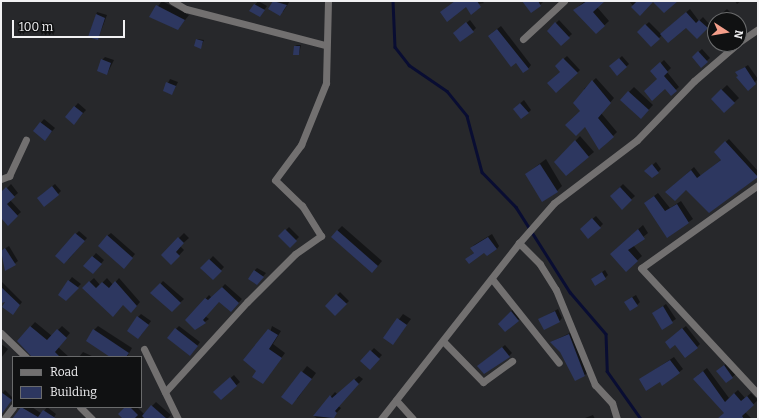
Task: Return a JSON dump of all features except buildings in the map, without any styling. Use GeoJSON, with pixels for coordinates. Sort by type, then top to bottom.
{"type":"FeatureCollection","features":[{"type":"Feature","properties":{"kind":"street"},"geometry":{"type":"LineString","coordinates":[[172,1],[186,9],[325,46]]}},
{"type":"Feature","properties":{"kind":"street"},"geometry":{"type":"LineString","coordinates":[[165,392],[247,302],[295,254],[321,236],[302,206],[275,180],[301,145],[326,82],[329,57],[325,46],[328,1]]}},
{"type":"Feature","properties":{"kind":"street"},"geometry":{"type":"LineString","coordinates":[[523,39],[564,1]]}},
{"type":"Feature","properties":{"kind":"street"},"geometry":{"type":"LineString","coordinates":[[747,37],[758,29]]}},
{"type":"Feature","properties":{"kind":"street"},"geometry":{"type":"LineString","coordinates":[[381,419],[444,342],[519,243],[554,203],[637,140],[694,81],[728,52]]}},
{"type":"Feature","properties":{"kind":"street"},"geometry":{"type":"LineString","coordinates":[[1,179],[9,176],[26,140]]}},
{"type":"Feature","properties":{"kind":"street"},"geometry":{"type":"LineString","coordinates":[[758,185],[641,268],[758,394]]}},
{"type":"Feature","properties":{"kind":"street"},"geometry":{"type":"LineString","coordinates":[[519,243],[540,264],[556,290],[595,385],[612,403],[617,419]]}},
{"type":"Feature","properties":{"kind":"street"},"geometry":{"type":"LineString","coordinates":[[492,279],[559,364]]}},
{"type":"Feature","properties":{"kind":"street"},"geometry":{"type":"LineString","coordinates":[[1,333],[25,356]]}},
{"type":"Feature","properties":{"kind":"street"},"geometry":{"type":"LineString","coordinates":[[444,342],[483,382],[512,360]]}},
{"type":"Feature","properties":{"kind":"street"},"geometry":{"type":"LineString","coordinates":[[144,349],[178,418]]}},
{"type":"Feature","properties":{"kind":"street"},"geometry":{"type":"LineString","coordinates":[[396,400],[413,419]]}},
{"type":"Feature","properties":{"kind":"street"},"geometry":{"type":"LineString","coordinates":[[4,419],[12,408]]}},
{"type":"Feature","properties":{"kind":"street"},"geometry":{"type":"LineString","coordinates":[[81,408],[92,419]]}},
{"type":"Feature","properties":{"kind":"waterway"},"geometry":{"type":"LineString","coordinates":[[393,1],[395,47],[409,65],[447,91],[467,116],[482,172],[516,207],[570,292],[606,334],[607,371],[641,419]]}}]}
